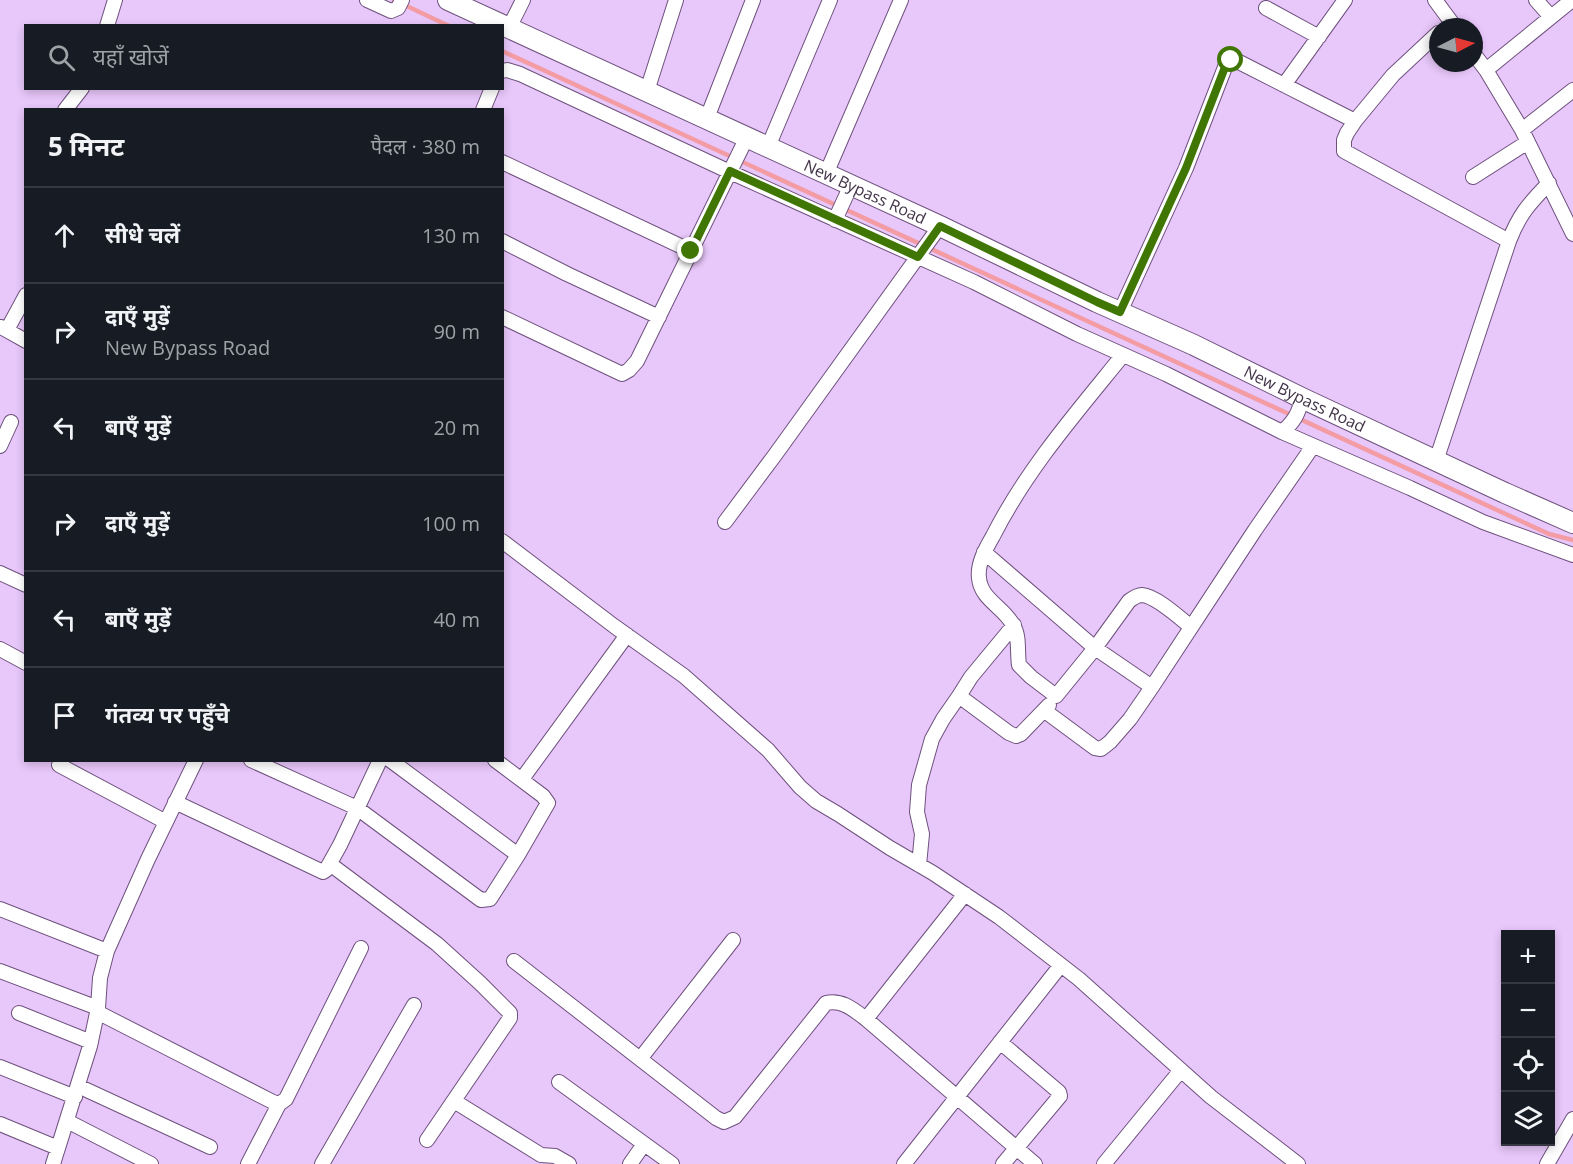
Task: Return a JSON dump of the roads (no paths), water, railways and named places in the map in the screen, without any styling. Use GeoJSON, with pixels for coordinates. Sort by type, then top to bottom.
{"type":"FeatureCollection","features":[{"type":"Feature","properties":{"kind":"main road","name":"New Bypass Road"},"geometry":{"type":"LineString","coordinates":[[448,0],[500,24]]}},
{"type":"Feature","properties":{"kind":"main road","name":"New Bypass Road"},"geometry":{"type":"LineString","coordinates":[[504,26],[826,174],[842,204],[927,244],[1086,297],[1194,345],[1300,405],[1436,461],[1573,522]]}},
{"type":"Feature","properties":{"kind":"street"},"geometry":{"type":"LineString","coordinates":[[109,24],[115,0]]}},
{"type":"Feature","properties":{"kind":"street"},"geometry":{"type":"LineString","coordinates":[[367,0],[390,11],[400,4]]}},
{"type":"Feature","properties":{"kind":"street"},"geometry":{"type":"LineString","coordinates":[[509,28],[523,0]]}},
{"type":"Feature","properties":{"kind":"street"},"geometry":{"type":"LineString","coordinates":[[647,91],[676,0]]}},
{"type":"Feature","properties":{"kind":"street"},"geometry":{"type":"LineString","coordinates":[[707,118],[753,0]]}},
{"type":"Feature","properties":{"kind":"street"},"geometry":{"type":"LineString","coordinates":[[768,147],[830,0]]}},
{"type":"Feature","properties":{"kind":"street"},"geometry":{"type":"LineString","coordinates":[[826,174],[901,0]]}},
{"type":"Feature","properties":{"kind":"street"},"geometry":{"type":"LineString","coordinates":[[1284,85],[1345,0]]}},
{"type":"Feature","properties":{"kind":"street"},"geometry":{"type":"LineString","coordinates":[[1435,0],[1446,18]]}},
{"type":"Feature","properties":{"kind":"street"},"geometry":{"type":"LineString","coordinates":[[1536,0],[1551,17]]}},
{"type":"Feature","properties":{"kind":"street"},"geometry":{"type":"LineString","coordinates":[[1486,70],[1572,0]]}},
{"type":"Feature","properties":{"kind":"street"},"geometry":{"type":"LineString","coordinates":[[1266,8],[1319,37]]}},
{"type":"Feature","properties":{"kind":"street"},"geometry":{"type":"LineString","coordinates":[[1429,41],[1393,75],[1355,121],[1344,140],[1344,151],[1509,241]]}},
{"type":"Feature","properties":{"kind":"street"},"geometry":{"type":"LineString","coordinates":[[1120,312],[1186,168],[1227,62],[1237,61],[1355,121]]}},
{"type":"Feature","properties":{"kind":"street"},"geometry":{"type":"LineString","coordinates":[[1483,66],[1525,136],[1573,234]]}},
{"type":"Feature","properties":{"kind":"street"},"geometry":{"type":"LineString","coordinates":[[504,71],[520,74],[733,163],[842,204],[927,244],[974,282],[1077,334],[1287,428],[1312,446],[1483,522],[1573,555]]}},
{"type":"Feature","properties":{"kind":"street"},"geometry":{"type":"LineString","coordinates":[[67,108],[80,90]]}},
{"type":"Feature","properties":{"kind":"street"},"geometry":{"type":"LineString","coordinates":[[484,108],[491,90]]}},
{"type":"Feature","properties":{"kind":"street"},"geometry":{"type":"LineString","coordinates":[[1473,177],[1525,136],[1573,90]]}},
{"type":"Feature","properties":{"kind":"street"},"geometry":{"type":"LineString","coordinates":[[504,318],[622,374],[629,370],[637,361],[747,137]]}},
{"type":"Feature","properties":{"kind":"street"},"geometry":{"type":"LineString","coordinates":[[504,163],[691,251]]}},
{"type":"Feature","properties":{"kind":"street"},"geometry":{"type":"LineString","coordinates":[[1436,461],[1509,241],[1528,204],[1549,183]]}},
{"type":"Feature","properties":{"kind":"street"},"geometry":{"type":"LineString","coordinates":[[504,242],[659,316]]}},
{"type":"Feature","properties":{"kind":"street"},"geometry":{"type":"LineString","coordinates":[[725,522],[927,244]]}},
{"type":"Feature","properties":{"kind":"street"},"geometry":{"type":"LineString","coordinates":[[24,297],[4,328],[24,340]]}},
{"type":"Feature","properties":{"kind":"street"},"geometry":{"type":"LineString","coordinates":[[1019,665],[1014,625],[986,596],[980,585],[978,575],[984,552],[1012,501],[1042,455],[1123,355]]}},
{"type":"Feature","properties":{"kind":"street"},"geometry":{"type":"LineString","coordinates":[[1287,428],[1300,405]]}},
{"type":"Feature","properties":{"kind":"street"},"geometry":{"type":"LineString","coordinates":[[0,446],[11,422]]}},
{"type":"Feature","properties":{"kind":"street"},"geometry":{"type":"LineString","coordinates":[[1045,711],[1095,748],[1101,748],[1110,742],[1130,719],[1152,687],[1312,446]]}},
{"type":"Feature","properties":{"kind":"street"},"geometry":{"type":"LineString","coordinates":[[504,543],[684,676],[768,750],[800,787],[816,801],[999,917],[1078,979],[1211,1097],[1298,1164]]}},
{"type":"Feature","properties":{"kind":"street"},"geometry":{"type":"LineString","coordinates":[[984,552],[1095,648],[1152,687]]}},
{"type":"Feature","properties":{"kind":"street"},"geometry":{"type":"LineString","coordinates":[[0,573],[24,584]]}},
{"type":"Feature","properties":{"kind":"street"},"geometry":{"type":"LineString","coordinates":[[959,696],[1009,734],[1021,735],[1045,711],[1129,601],[1136,596],[1143,595],[1154,599],[1191,627]]}},
{"type":"Feature","properties":{"kind":"street"},"geometry":{"type":"LineString","coordinates":[[919,865],[922,834],[917,812],[919,785],[932,739],[971,677],[1014,625]]}},
{"type":"Feature","properties":{"kind":"street"},"geometry":{"type":"LineString","coordinates":[[522,779],[627,635]]}},
{"type":"Feature","properties":{"kind":"street"},"geometry":{"type":"LineString","coordinates":[[995,646],[1056,696]]}},
{"type":"Feature","properties":{"kind":"street"},"geometry":{"type":"LineString","coordinates":[[0,649],[24,662]]}},
{"type":"Feature","properties":{"kind":"street"},"geometry":{"type":"LineString","coordinates":[[53,1164],[91,1042],[100,978],[107,951],[195,762]]}},
{"type":"Feature","properties":{"kind":"street"},"geometry":{"type":"LineString","coordinates":[[256,762],[357,807],[485,901],[490,899],[548,803],[543,796],[498,762]]}},
{"type":"Feature","properties":{"kind":"street"},"geometry":{"type":"LineString","coordinates":[[176,802],[323,872],[327,870],[379,762]]}},
{"type":"Feature","properties":{"kind":"street"},"geometry":{"type":"LineString","coordinates":[[393,762],[518,855]]}},
{"type":"Feature","properties":{"kind":"street"},"geometry":{"type":"LineString","coordinates":[[59,765],[166,822]]}},
{"type":"Feature","properties":{"kind":"street"},"geometry":{"type":"LineString","coordinates":[[330,864],[437,944],[510,1013],[510,1018],[428,1140]]}},
{"type":"Feature","properties":{"kind":"street"},"geometry":{"type":"LineString","coordinates":[[866,1019],[965,894]]}},
{"type":"Feature","properties":{"kind":"street"},"geometry":{"type":"LineString","coordinates":[[0,909],[107,951]]}},
{"type":"Feature","properties":{"kind":"street"},"geometry":{"type":"LineString","coordinates":[[640,1059],[733,940]]}},
{"type":"Feature","properties":{"kind":"street"},"geometry":{"type":"LineString","coordinates":[[248,1164],[279,1104],[286,1099],[361,948]]}},
{"type":"Feature","properties":{"kind":"street"},"geometry":{"type":"LineString","coordinates":[[514,961],[724,1122],[735,1117],[826,1003],[834,1001],[847,1005],[1035,1164]]}},
{"type":"Feature","properties":{"kind":"street"},"geometry":{"type":"LineString","coordinates":[[904,1164],[1061,965]]}},
{"type":"Feature","properties":{"kind":"street"},"geometry":{"type":"LineString","coordinates":[[0,971],[97,1010],[279,1104]]}},
{"type":"Feature","properties":{"kind":"street"},"geometry":{"type":"LineString","coordinates":[[322,1164],[414,1005]]}},
{"type":"Feature","properties":{"kind":"street"},"geometry":{"type":"LineString","coordinates":[[19,1013],[91,1042]]}},
{"type":"Feature","properties":{"kind":"street"},"geometry":{"type":"LineString","coordinates":[[1000,1042],[1059,1092],[1060,1096],[1003,1164]]}},
{"type":"Feature","properties":{"kind":"street"},"geometry":{"type":"LineString","coordinates":[[0,1067],[76,1091],[210,1147]]}},
{"type":"Feature","properties":{"kind":"street"},"geometry":{"type":"LineString","coordinates":[[1104,1164],[1181,1070]]}},
{"type":"Feature","properties":{"kind":"street"},"geometry":{"type":"LineString","coordinates":[[559,1082],[672,1164]]}},
{"type":"Feature","properties":{"kind":"street"},"geometry":{"type":"LineString","coordinates":[[454,1101],[541,1155],[555,1156],[569,1164]]}},
{"type":"Feature","properties":{"kind":"street"},"geometry":{"type":"LineString","coordinates":[[1547,1164],[1573,1119]]}},
{"type":"Feature","properties":{"kind":"street"},"geometry":{"type":"LineString","coordinates":[[67,1121],[151,1164]]}},
{"type":"Feature","properties":{"kind":"street"},"geometry":{"type":"LineString","coordinates":[[0,1124],[58,1148]]}},
{"type":"Feature","properties":{"kind":"street"},"geometry":{"type":"LineString","coordinates":[[630,1164],[644,1144]]}},
{"type":"Feature","properties":{"kind":"waterway"},"geometry":{"type":"LineString","coordinates":[[394,0],[445,24]]}},
{"type":"Feature","properties":{"kind":"waterway"},"geometry":{"type":"LineString","coordinates":[[504,52],[1549,534],[1573,540]]}}]}
